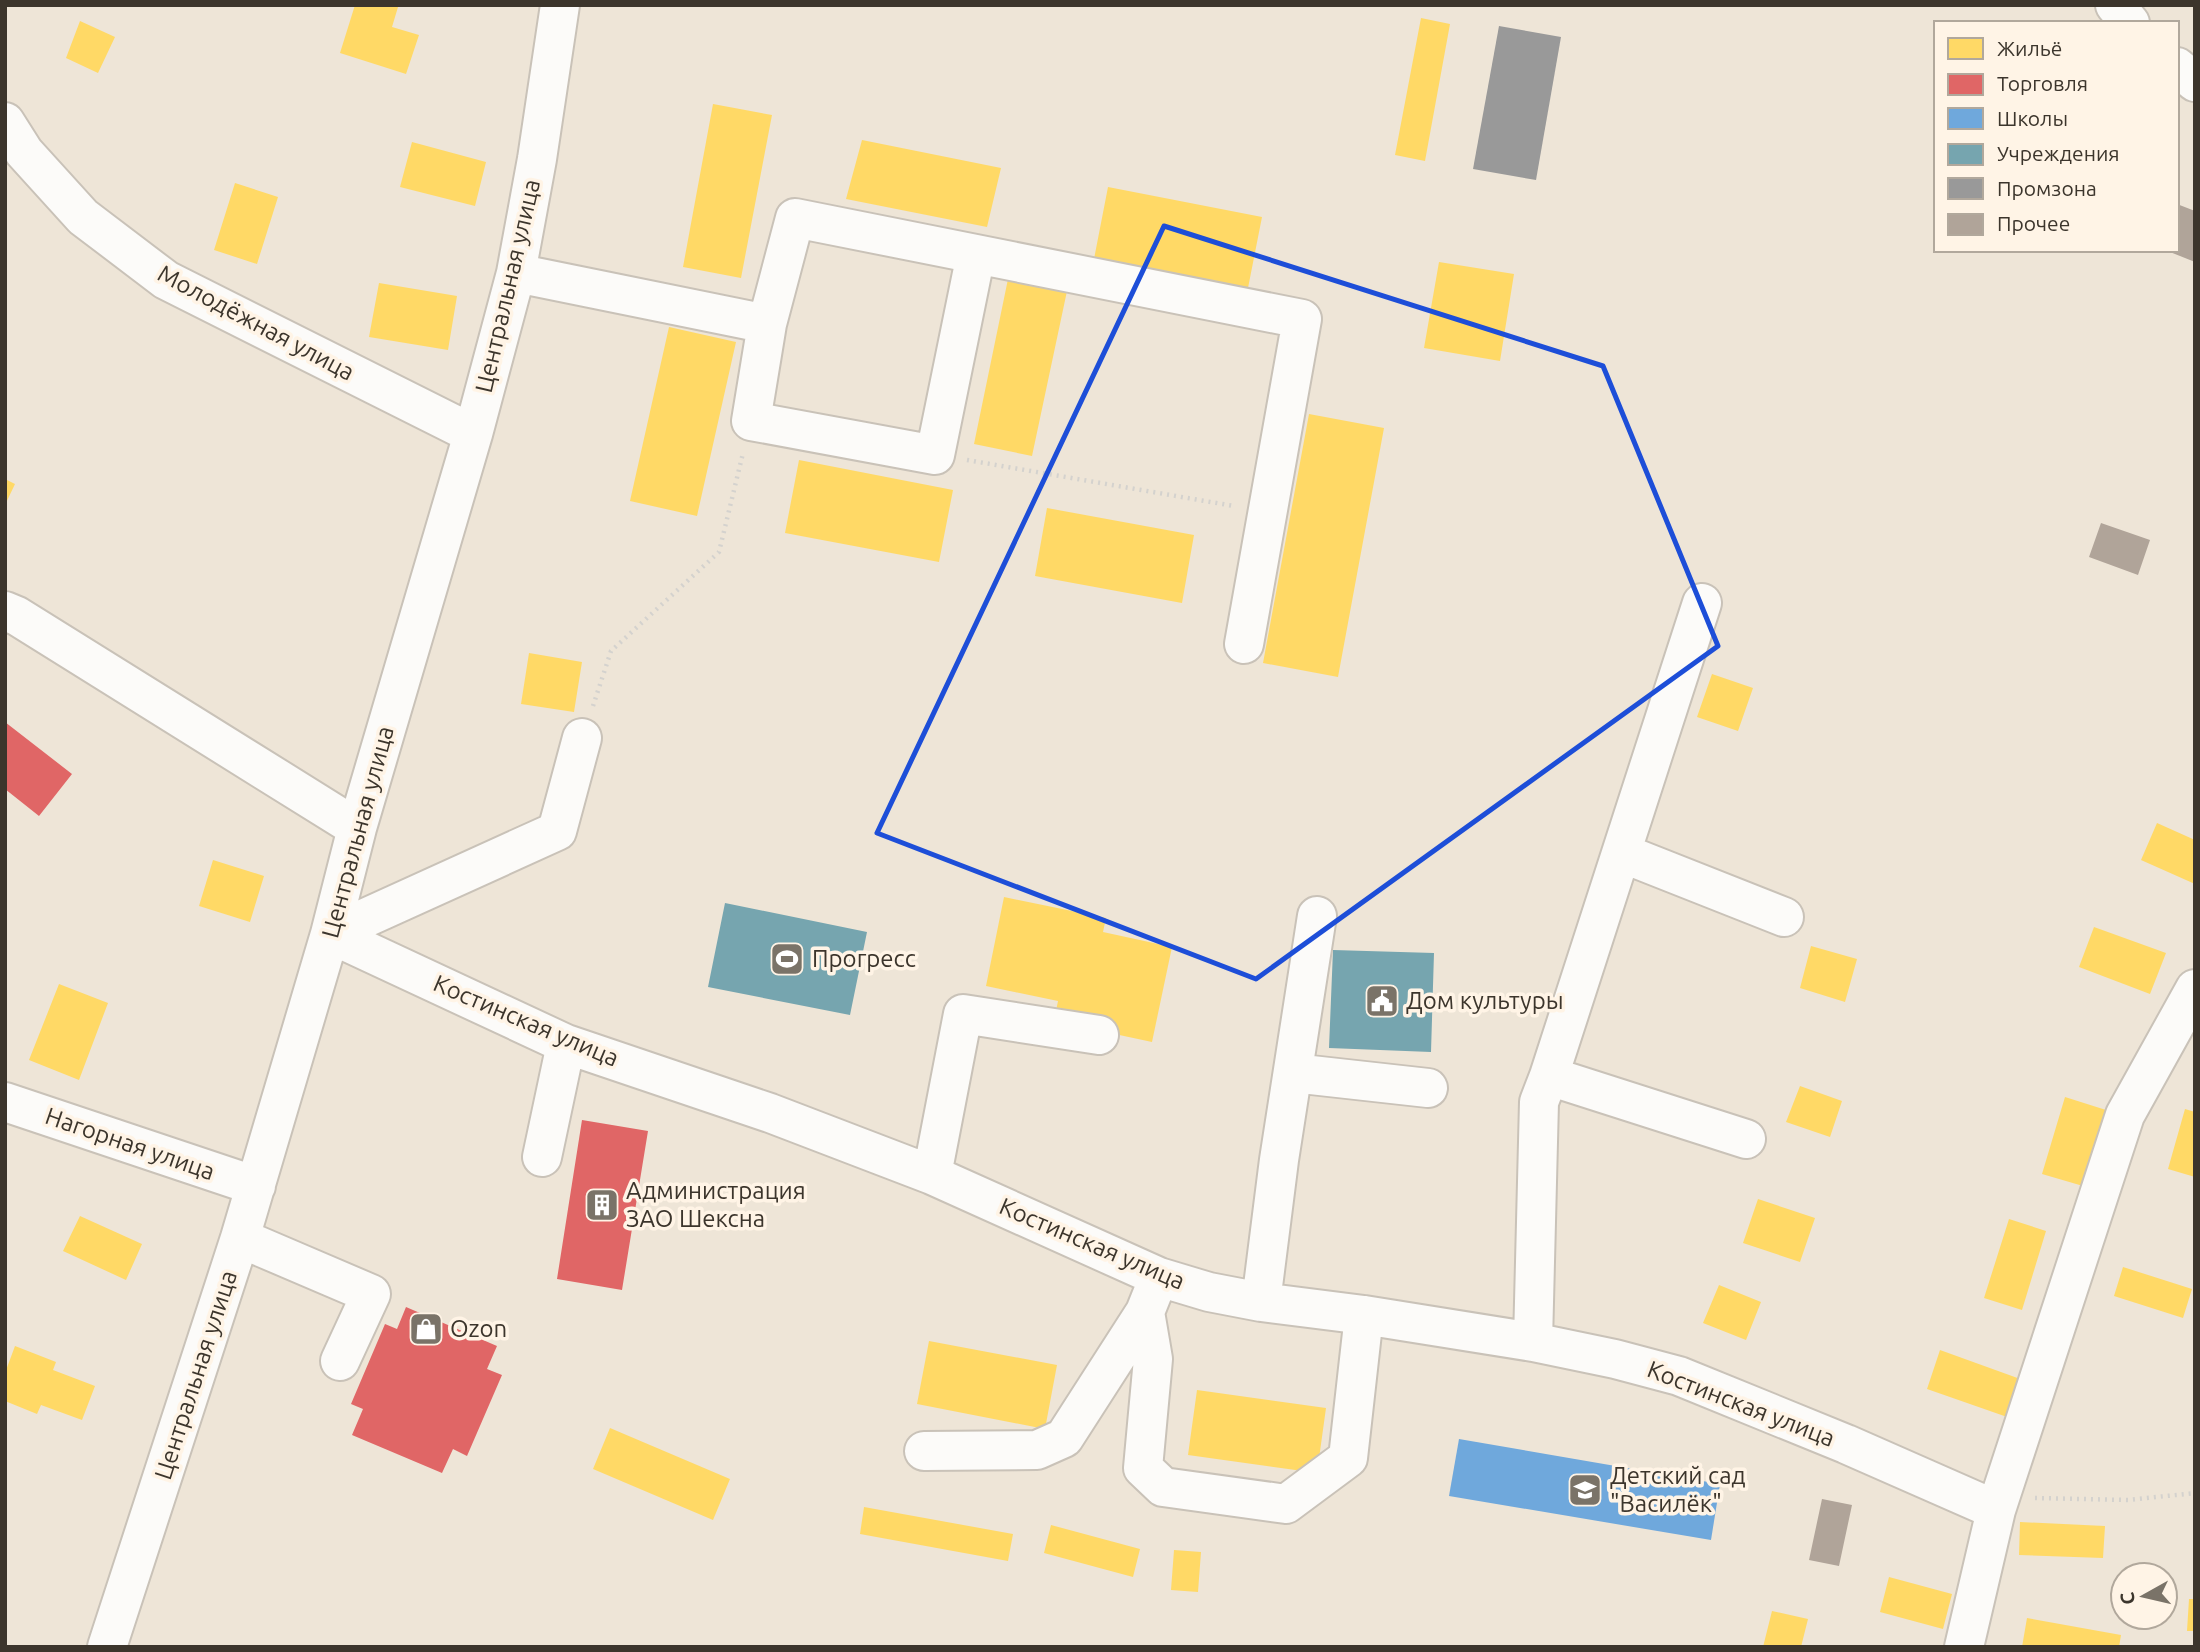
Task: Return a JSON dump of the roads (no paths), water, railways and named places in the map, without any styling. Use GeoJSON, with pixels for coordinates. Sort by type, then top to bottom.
{"type":"FeatureCollection","features":[{"type":"Feature","properties":{"kind":"street","name":"Центральная улица"},"geometry":{"type":"LineString","coordinates":[[107,1647],[256,1186],[330,934],[357,828],[473,435],[516,273],[537,159],[560,5]]}},
{"type":"Feature","properties":{"kind":"street"},"geometry":{"type":"LineString","coordinates":[[2115,5],[2128,21]]}},
{"type":"Feature","properties":{"kind":"street"},"geometry":{"type":"LineString","coordinates":[[2179,69],[2195,82]]}},
{"type":"Feature","properties":{"kind":"street","name":"Молодёжная улица"},"geometry":{"type":"LineString","coordinates":[[5,122],[24,152],[83,217],[166,280],[473,435]]}},
{"type":"Feature","properties":{"kind":"street"},"geometry":{"type":"LineString","coordinates":[[976,254],[935,455],[751,421],[767,324],[795,218],[976,254],[1302,319],[1244,644]]}},
{"type":"Feature","properties":{"kind":"street"},"geometry":{"type":"LineString","coordinates":[[516,273],[767,324]]}},
{"type":"Feature","properties":{"kind":"street"},"geometry":{"type":"LineString","coordinates":[[1533,1342],[1539,1102],[1702,603]]}},
{"type":"Feature","properties":{"kind":"street"},"geometry":{"type":"LineString","coordinates":[[5,611],[357,828]]}},
{"type":"Feature","properties":{"kind":"street"},"geometry":{"type":"LineString","coordinates":[[330,934],[557,831],[582,738]]}},
{"type":"Feature","properties":{"kind":"street"},"geometry":{"type":"LineString","coordinates":[[1622,853],[1784,917]]}},
{"type":"Feature","properties":{"kind":"street"},"geometry":{"type":"LineString","coordinates":[[1262,1302],[1279,1160],[1317,916]]}},
{"type":"Feature","properties":{"kind":"street","name":"Костинская улица"},"geometry":{"type":"LineString","coordinates":[[330,934],[566,1044],[770,1113],[932,1175],[1159,1277],[1209,1292],[1262,1302],[1533,1342],[1679,1376],[1999,1503]]}},
{"type":"Feature","properties":{"kind":"street"},"geometry":{"type":"LineString","coordinates":[[1964,1647],[1999,1503],[2125,1115],[2195,989]]}},
{"type":"Feature","properties":{"kind":"street"},"geometry":{"type":"LineString","coordinates":[[932,1175],[962,1014],[1099,1035]]}},
{"type":"Feature","properties":{"kind":"street"},"geometry":{"type":"LineString","coordinates":[[542,1157],[566,1044]]}},
{"type":"Feature","properties":{"kind":"street"},"geometry":{"type":"LineString","coordinates":[[1293,1073],[1428,1088]]}},
{"type":"Feature","properties":{"kind":"street"},"geometry":{"type":"LineString","coordinates":[[1549,1076],[1746,1139]]}},
{"type":"Feature","properties":{"kind":"street","name":"Нагорная улица"},"geometry":{"type":"LineString","coordinates":[[5,1102],[256,1186]]}},
{"type":"Feature","properties":{"kind":"street"},"geometry":{"type":"LineString","coordinates":[[240,1238],[371,1294],[340,1361]]}},
{"type":"Feature","properties":{"kind":"street"},"geometry":{"type":"LineString","coordinates":[[924,1451],[1037,1450],[1064,1438],[1146,1312],[1159,1277]]}},
{"type":"Feature","properties":{"kind":"street"},"geometry":{"type":"LineString","coordinates":[[1146,1312],[1153,1359],[1143,1468],[1163,1487],[1286,1504],[1348,1458],[1364,1315]]}},
{"type":"Feature","properties":{"kind":"place","name":"Прогресс"},"geometry":{"type":"Point","coordinates":[787,959]}},
{"type":"Feature","properties":{"kind":"place","name":"Дом культуры"},"geometry":{"type":"Point","coordinates":[1382,1001]}},
{"type":"Feature","properties":{"kind":"place","name":"Администрация ЗАО Шексна"},"geometry":{"type":"Point","coordinates":[602,1205]}},
{"type":"Feature","properties":{"kind":"place","name":"Ozon"},"geometry":{"type":"Point","coordinates":[426,1329]}},
{"type":"Feature","properties":{"kind":"place","name":"Детский сад \"Василёк\""},"geometry":{"type":"Point","coordinates":[1585,1490]}}]}
